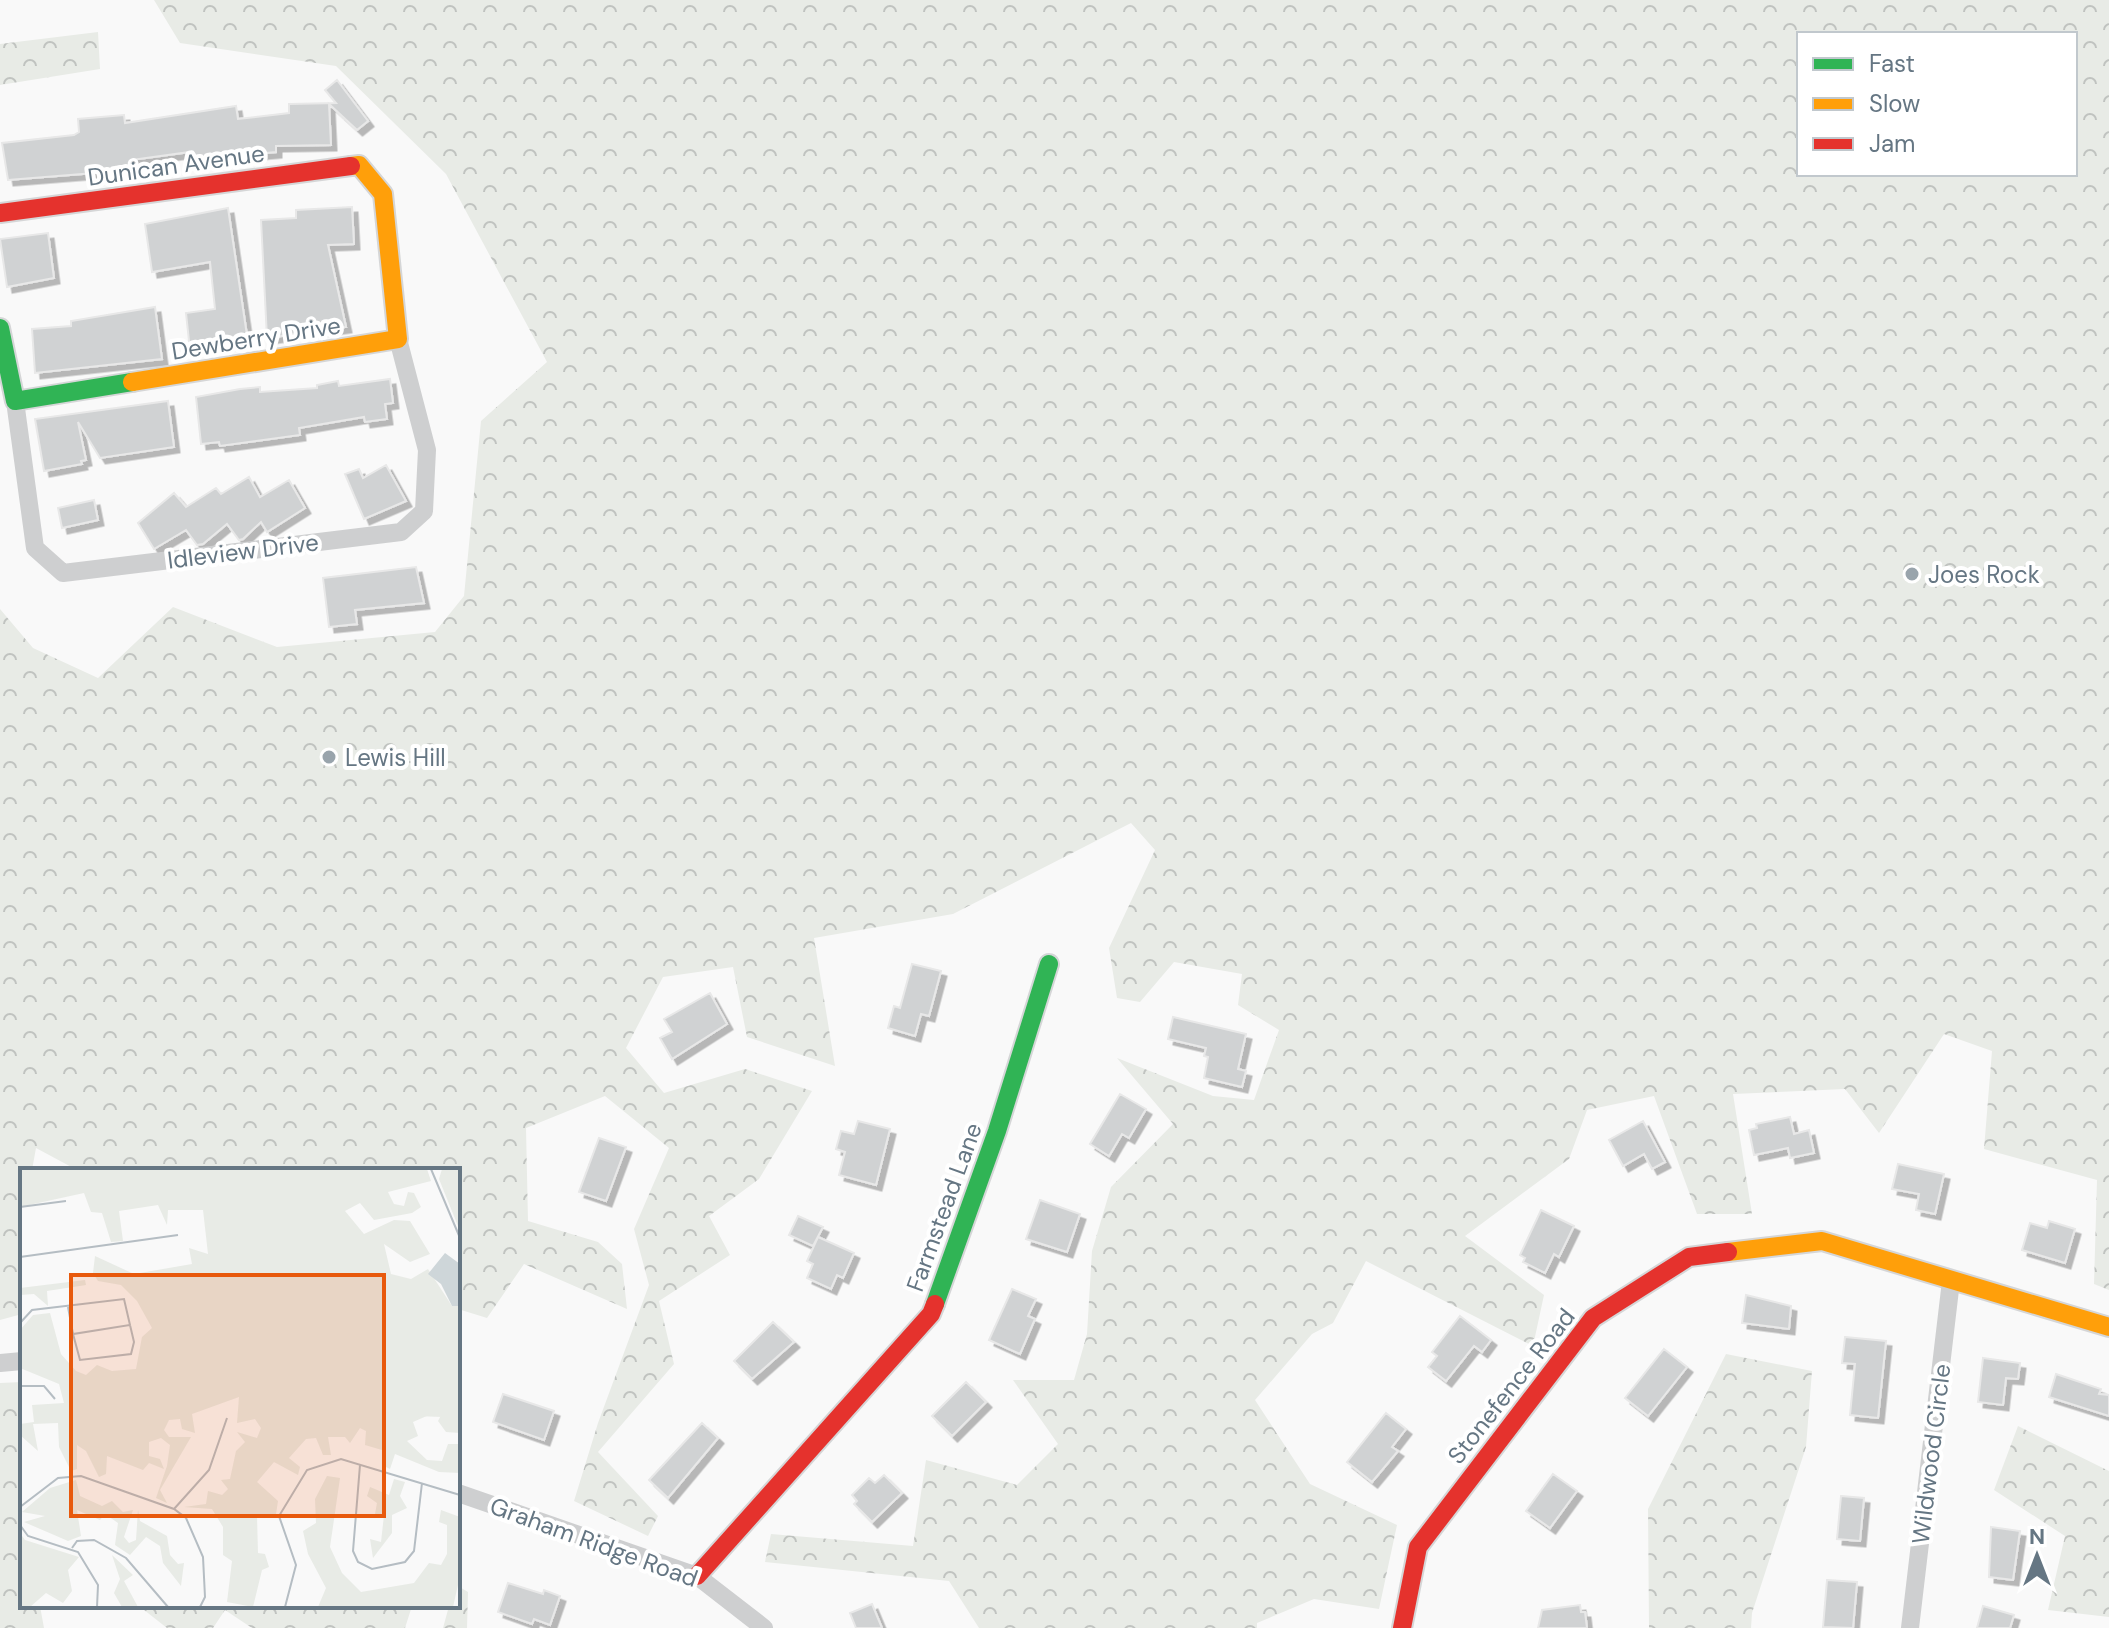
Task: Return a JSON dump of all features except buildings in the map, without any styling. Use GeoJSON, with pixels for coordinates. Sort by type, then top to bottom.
{"type":"FeatureCollection","features":[{"type":"Feature","properties":{"kind":"street","name":"Dunican Avenue"},"geometry":{"type":"LineString","coordinates":[[0,213],[359,165],[383,194],[398,339]]}},
{"type":"Feature","properties":{"kind":"street"},"geometry":{"type":"LineString","coordinates":[[0,328],[15,401]]}},
{"type":"Feature","properties":{"kind":"street","name":"Dewberry Drive"},"geometry":{"type":"LineString","coordinates":[[15,401],[398,339]]}},
{"type":"Feature","properties":{"kind":"street","name":"Idleview Drive"},"geometry":{"type":"LineString","coordinates":[[15,401],[35,548],[63,573],[401,532],[424,511],[427,450],[398,339]]}},
{"type":"Feature","properties":{"kind":"street","name":"Farmstead Lane"},"geometry":{"type":"LineString","coordinates":[[697,1576],[931,1314],[997,1131],[1049,964]]}},
{"type":"Feature","properties":{"kind":"street","name":"Stonefence Road"},"geometry":{"type":"LineString","coordinates":[[1402,1628],[1418,1547],[1593,1318],[1689,1257],[1822,1241],[2109,1327]]}},
{"type":"Feature","properties":{"kind":"street","name":"Wildwood Circle"},"geometry":{"type":"LineString","coordinates":[[1910,1628],[1951,1281]]}},
{"type":"Feature","properties":{"kind":"street"},"geometry":{"type":"LineString","coordinates":[[0,1363],[20,1361]]}},
{"type":"Feature","properties":{"kind":"street","name":"Graham Ridge Road"},"geometry":{"type":"LineString","coordinates":[[460,1494],[697,1576],[764,1628]]}},
{"type":"Feature","properties":{"kind":"green space"},"geometry":{"type":"Polygon","coordinates":[[[154,0],[2109,0],[2109,1290],[2094,1284],[2097,1180],[1984,1149],[1992,1051],[1944,1034],[1879,1133],[1845,1089],[1733,1094],[1752,1214],[1697,1214],[1654,1096],[1587,1110],[1569,1159],[1465,1236],[1544,1295],[1533,1346],[1366,1261],[1333,1323],[1312,1334],[1255,1400],[1310,1484],[1397,1525],[1379,1609],[1314,1599],[1257,1623],[1257,1628],[979,1628],[949,1581],[765,1562],[771,1534],[913,1546],[926,1460],[1017,1485],[1058,1444],[1013,1380],[1074,1380],[1087,1334],[1092,1251],[1111,1187],[1173,1124],[1117,1058],[1213,1096],[1254,1100],[1279,1030],[1238,1005],[1242,974],[1174,962],[1140,1002],[1117,998],[1109,948],[1155,850],[1131,823],[953,914],[814,938],[835,1066],[747,1037],[733,967],[663,977],[626,1048],[664,1093],[745,1069],[812,1091],[759,1179],[709,1216],[730,1255],[659,1301],[674,1364],[598,1452],[658,1516],[648,1536],[574,1501],[598,1423],[649,1285],[634,1229],[669,1148],[605,1096],[526,1128],[528,1221],[598,1242],[622,1264],[627,1309],[524,1264],[487,1318],[460,1310],[460,1168],[73,1168],[36,1148],[32,1168],[20,1168],[20,1315],[0,1320],[0,609],[33,648],[98,678],[173,607],[277,647],[435,632],[464,596],[481,421],[547,362],[446,174],[336,66],[180,43],[154,0]]]}},
{"type":"Feature","properties":{"kind":"green space"},"geometry":{"type":"Polygon","coordinates":[[[98,32],[100,69],[0,85],[0,44],[98,32]]]}},
{"type":"Feature","properties":{"kind":"green space"},"geometry":{"type":"Polygon","coordinates":[[[1726,1354],[1812,1371],[1806,1447],[1752,1613],[1751,1628],[1649,1628],[1648,1509],[1726,1354]]]}},
{"type":"Feature","properties":{"kind":"green space"},"geometry":{"type":"Polygon","coordinates":[[[20,1382],[20,1608],[40,1608],[44,1628],[0,1628],[0,1383],[20,1382]]]}},
{"type":"Feature","properties":{"kind":"green space"},"geometry":{"type":"Polygon","coordinates":[[[2018,1426],[2109,1471],[2109,1617],[2048,1610],[2065,1536],[1994,1490],[2018,1426]]]}},
{"type":"Feature","properties":{"kind":"green space"},"geometry":{"type":"Polygon","coordinates":[[[460,1587],[468,1592],[467,1628],[443,1628],[448,1608],[460,1608],[460,1587]]]}},
{"type":"Feature","properties":{"kind":"green space"},"geometry":{"type":"Polygon","coordinates":[[[142,1608],[411,1608],[405,1628],[252,1628],[225,1610],[213,1628],[167,1628],[142,1608]]]}},
{"type":"Feature","properties":{"kind":"traffic: fast"},"geometry":{"type":"LineString","coordinates":[[0,328],[15,401],[132,382]]}},
{"type":"Feature","properties":{"kind":"traffic: fast"},"geometry":{"type":"LineString","coordinates":[[935,1304],[997,1131],[1049,964]]}},
{"type":"Feature","properties":{"kind":"traffic: slow"},"geometry":{"type":"LineString","coordinates":[[132,382],[398,339],[383,194],[359,165],[351,166]]}},
{"type":"Feature","properties":{"kind":"traffic: slow"},"geometry":{"type":"LineString","coordinates":[[1728,1252],[1822,1241],[2109,1327]]}},
{"type":"Feature","properties":{"kind":"traffic: jam"},"geometry":{"type":"LineString","coordinates":[[0,213],[351,166]]}},
{"type":"Feature","properties":{"kind":"traffic: jam"},"geometry":{"type":"LineString","coordinates":[[1402,1628],[1418,1547],[1593,1318],[1689,1257],[1728,1252]]}},
{"type":"Feature","properties":{"kind":"traffic: jam"},"geometry":{"type":"LineString","coordinates":[[697,1576],[931,1314],[935,1304]]}},
{"type":"Feature","properties":{"kind":"place","name":"Joes Rock"},"geometry":{"type":"Point","coordinates":[1912,574]}},
{"type":"Feature","properties":{"kind":"place","name":"Lewis Hill"},"geometry":{"type":"Point","coordinates":[329,757]}}]}
